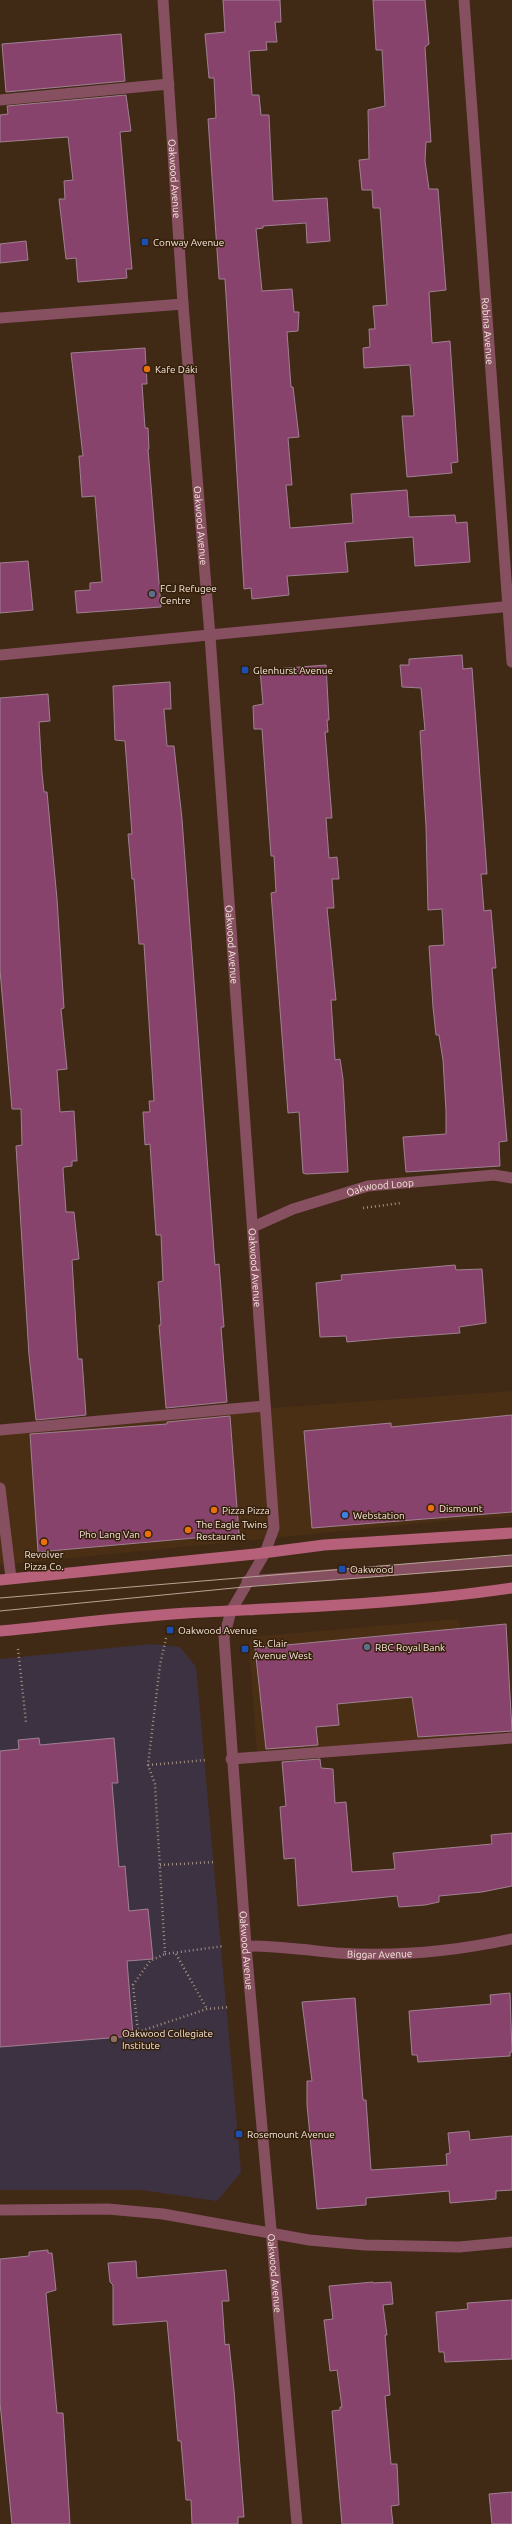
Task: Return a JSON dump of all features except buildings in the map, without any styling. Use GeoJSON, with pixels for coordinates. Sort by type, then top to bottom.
{"type":"FeatureCollection","features":[{"type":"Feature","properties":{"kind":"main road"},"geometry":{"type":"LineString","coordinates":[[0,1580],[265,1553],[324,1545],[512,1533]]}},
{"type":"Feature","properties":{"kind":"main road"},"geometry":{"type":"LineString","coordinates":[[0,1631],[186,1613],[440,1598],[512,1588]]}},
{"type":"Feature","properties":{"kind":"street","name":"Oakwood Avenue"},"geometry":{"type":"LineString","coordinates":[[163,0],[183,304],[210,636],[274,1528],[265,1553],[247,1581],[231,1611],[224,1637],[231,1759],[246,1946],[297,2524]]}},
{"type":"Feature","properties":{"kind":"street","name":"Robina Avenue"},"geometry":{"type":"LineString","coordinates":[[464,0],[510,606],[512,662]]}},
{"type":"Feature","properties":{"kind":"street"},"geometry":{"type":"LineString","coordinates":[[0,100],[169,84]]}},
{"type":"Feature","properties":{"kind":"street"},"geometry":{"type":"LineString","coordinates":[[0,318],[183,304]]}},
{"type":"Feature","properties":{"kind":"street"},"geometry":{"type":"LineString","coordinates":[[0,656],[510,606]]}},
{"type":"Feature","properties":{"kind":"street","name":"Oakwood Loop"},"geometry":{"type":"LineString","coordinates":[[253,1227],[293,1209],[368,1186],[494,1175],[512,1178]]}},
{"type":"Feature","properties":{"kind":"street"},"geometry":{"type":"LineString","coordinates":[[0,1430],[266,1406]]}},
{"type":"Feature","properties":{"kind":"street"},"geometry":{"type":"LineString","coordinates":[[0,1488],[11,1578]]}},
{"type":"Feature","properties":{"kind":"street"},"geometry":{"type":"LineString","coordinates":[[247,1581],[512,1561]]}},
{"type":"Feature","properties":{"kind":"street"},"geometry":{"type":"LineString","coordinates":[[231,1759],[512,1738]]}},
{"type":"Feature","properties":{"kind":"street","name":"Biggar Avenue"},"geometry":{"type":"LineString","coordinates":[[246,1946],[284,1946],[338,1953],[396,1952],[447,1949],[512,1939]]}},
{"type":"Feature","properties":{"kind":"street"},"geometry":{"type":"LineString","coordinates":[[0,2210],[108,2209],[163,2214],[309,2240],[365,2245],[459,2247],[512,2242]]}},
{"type":"Feature","properties":{"kind":"path"},"geometry":{"type":"LineString","coordinates":[[361,1208],[405,1202]]}},
{"type":"Feature","properties":{"kind":"path"},"geometry":{"type":"LineString","coordinates":[[165,1954],[155,1784],[148,1765],[160,1665],[166,1638]]}},
{"type":"Feature","properties":{"kind":"path"},"geometry":{"type":"LineString","coordinates":[[18,1649],[26,1722]]}},
{"type":"Feature","properties":{"kind":"path"},"geometry":{"type":"LineString","coordinates":[[148,1765],[207,1760]]}},
{"type":"Feature","properties":{"kind":"path"},"geometry":{"type":"LineString","coordinates":[[160,1866],[215,1862]]}},
{"type":"Feature","properties":{"kind":"path"},"geometry":{"type":"LineString","coordinates":[[224,1946],[176,1954],[165,1954],[150,1961],[133,1985],[138,2032],[207,2009],[230,2007]]}},
{"type":"Feature","properties":{"kind":"path"},"geometry":{"type":"LineString","coordinates":[[176,1954],[207,2009]]}},
{"type":"Feature","properties":{"kind":"shaded area"},"geometry":{"type":"Polygon","coordinates":[[[512,1391],[512,1516],[451,1520],[0,1565],[0,1431],[230,1411],[512,1391]]]}},
{"type":"Feature","properties":{"kind":"shaded area"},"geometry":{"type":"Polygon","coordinates":[[[459,1619],[470,1737],[257,1751],[249,1645],[252,1637],[459,1619]]]}},
{"type":"Feature","properties":{"kind":"shaded area","name":"Oakwood Collegiate Institute"},"geometry":{"type":"Polygon","coordinates":[[[151,1644],[180,1647],[196,1667],[241,2172],[217,2201],[141,2190],[0,2190],[0,1659],[151,1644]]]}},
{"type":"Feature","properties":{"kind":"tram line"},"geometry":{"type":"LineString","coordinates":[[0,1598],[512,1555]]}},
{"type":"Feature","properties":{"kind":"tram line"},"geometry":{"type":"LineString","coordinates":[[0,1611],[244,1587],[512,1566]]}},
{"type":"Feature","properties":{"kind":"place","name":"Conway Avenue"},"geometry":{"type":"Point","coordinates":[145,242]}},
{"type":"Feature","properties":{"kind":"place","name":"Kafe Dáki"},"geometry":{"type":"Point","coordinates":[147,369]}},
{"type":"Feature","properties":{"kind":"place","name":"FCJ Refugee Centre"},"geometry":{"type":"Point","coordinates":[152,594]}},
{"type":"Feature","properties":{"kind":"place","name":"Glenhurst Avenue"},"geometry":{"type":"Point","coordinates":[245,670]}},
{"type":"Feature","properties":{"kind":"place","name":"Dismount"},"geometry":{"type":"Point","coordinates":[431,1508]}},
{"type":"Feature","properties":{"kind":"place","name":"Pizza Pizza"},"geometry":{"type":"Point","coordinates":[214,1510]}},
{"type":"Feature","properties":{"kind":"place","name":"Webstation"},"geometry":{"type":"Point","coordinates":[345,1515]}},
{"type":"Feature","properties":{"kind":"place","name":"The Eagle Twins Restaurant"},"geometry":{"type":"Point","coordinates":[188,1530]}},
{"type":"Feature","properties":{"kind":"place","name":"Pho Lang Van"},"geometry":{"type":"Point","coordinates":[148,1534]}},
{"type":"Feature","properties":{"kind":"place","name":"Revolver Pizza Co."},"geometry":{"type":"Point","coordinates":[44,1542]}},
{"type":"Feature","properties":{"kind":"place","name":"Oakwood"},"geometry":{"type":"Point","coordinates":[342,1569]}},
{"type":"Feature","properties":{"kind":"place","name":"Oakwood Avenue"},"geometry":{"type":"Point","coordinates":[170,1630]}},
{"type":"Feature","properties":{"kind":"place","name":"RBC Royal Bank"},"geometry":{"type":"Point","coordinates":[367,1647]}},
{"type":"Feature","properties":{"kind":"place","name":"St. Clair Avenue West"},"geometry":{"type":"Point","coordinates":[245,1649]}},
{"type":"Feature","properties":{"kind":"place","name":"Oakwood Collegiate Institute"},"geometry":{"type":"Point","coordinates":[114,2039]}},
{"type":"Feature","properties":{"kind":"place","name":"Rosemount Avenue"},"geometry":{"type":"Point","coordinates":[239,2134]}}]}
